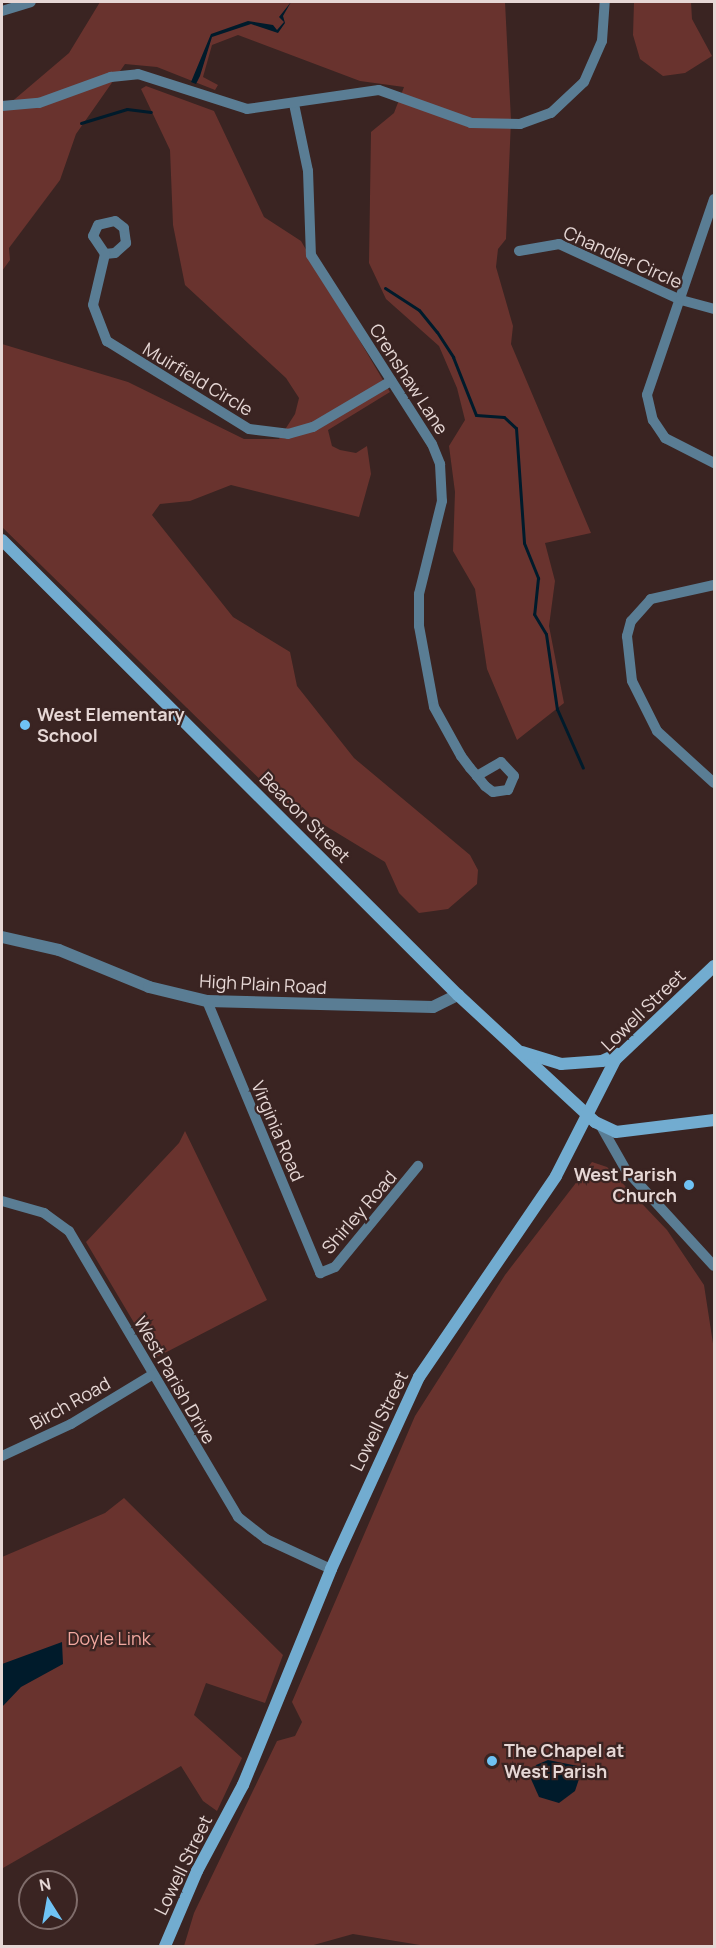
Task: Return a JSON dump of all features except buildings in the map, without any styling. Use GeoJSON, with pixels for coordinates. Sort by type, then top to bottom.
{"type":"FeatureCollection","features":[{"type":"Feature","properties":{"kind":"main road","name":"Beacon Street"},"geometry":{"type":"LineString","coordinates":[[2,540],[458,995],[602,1128]]}},
{"type":"Feature","properties":{"kind":"main road","name":"Lowell Street"},"geometry":{"type":"LineString","coordinates":[[165,1947],[197,1871],[243,1785],[331,1569],[419,1377],[556,1176],[625,1047],[714,966]]}},
{"type":"Feature","properties":{"kind":"main road"},"geometry":{"type":"LineString","coordinates":[[516,1050],[561,1064],[587,1064],[625,1047]]}},
{"type":"Feature","properties":{"kind":"main road"},"geometry":{"type":"LineString","coordinates":[[602,1128],[629,1131],[714,1120]]}},
{"type":"Feature","properties":{"kind":"street"},"geometry":{"type":"LineString","coordinates":[[2,11],[31,2]]}},
{"type":"Feature","properties":{"kind":"street"},"geometry":{"type":"LineString","coordinates":[[2,106],[39,103],[111,77],[138,74],[238,108],[294,104],[379,90],[471,123],[504,126],[536,120],[575,93],[592,69],[602,41],[605,2]]}},
{"type":"Feature","properties":{"kind":"street","name":"Crenshaw Lane"},"geometry":{"type":"LineString","coordinates":[[294,104],[308,171],[311,255],[391,381],[440,464],[442,501],[419,594],[419,626],[437,716],[477,776]]}},
{"type":"Feature","properties":{"kind":"street"},"geometry":{"type":"LineString","coordinates":[[714,199],[681,300],[650,377],[649,408],[671,444],[714,463]]}},
{"type":"Feature","properties":{"kind":"street","name":"Chandler Circle"},"geometry":{"type":"LineString","coordinates":[[519,251],[545,243],[566,246],[681,300],[714,309]]}},
{"type":"Feature","properties":{"kind":"street","name":"Muirfield Circle"},"geometry":{"type":"LineString","coordinates":[[105,254],[93,305],[108,341],[249,429],[288,434],[313,427],[391,381]]}},
{"type":"Feature","properties":{"kind":"street"},"geometry":{"type":"LineString","coordinates":[[714,585],[651,599],[631,621],[627,636],[632,681],[657,731],[714,783]]}},
{"type":"Feature","properties":{"kind":"street","name":"High Plain Road"},"geometry":{"type":"LineString","coordinates":[[2,937],[59,950],[149,987],[207,1001],[433,1007],[458,995]]}},
{"type":"Feature","properties":{"kind":"street","name":"Virginia Road"},"geometry":{"type":"LineString","coordinates":[[207,1001],[320,1273]]}},
{"type":"Feature","properties":{"kind":"street"},"geometry":{"type":"LineString","coordinates":[[602,1128],[626,1170],[714,1266]]}},
{"type":"Feature","properties":{"kind":"street","name":"Shirley Road"},"geometry":{"type":"LineString","coordinates":[[320,1273],[335,1267],[418,1166]]}},
{"type":"Feature","properties":{"kind":"street","name":"West Parish Drive"},"geometry":{"type":"LineString","coordinates":[[2,1201],[44,1213],[69,1231],[152,1375],[238,1517],[266,1539],[331,1569]]}},
{"type":"Feature","properties":{"kind":"street","name":"Birch Road"},"geometry":{"type":"LineString","coordinates":[[3,1453],[71,1425],[152,1375]]}},
{"type":"Feature","properties":{"kind":"green space"},"geometry":{"type":"Polygon","coordinates":[[[100,2],[505,2],[511,120],[506,239],[498,249],[496,267],[513,326],[511,344],[591,533],[545,543],[555,581],[549,626],[564,703],[517,740],[487,669],[475,589],[453,551],[455,492],[449,446],[465,420],[457,388],[439,346],[386,299],[369,263],[371,132],[394,113],[404,87],[360,81],[238,35],[212,45],[203,77],[218,85],[215,90],[157,67],[125,64],[76,134],[60,180],[9,248],[10,260],[2,271],[2,110],[69,53],[100,2]]]}},
{"type":"Feature","properties":{"kind":"green space"},"geometry":{"type":"Polygon","coordinates":[[[634,2],[691,2],[692,19],[712,56],[685,73],[663,76],[640,59],[633,35],[634,2]]]}},
{"type":"Feature","properties":{"kind":"green space"},"geometry":{"type":"Polygon","coordinates":[[[146,86],[214,111],[264,217],[301,241],[390,392],[328,430],[332,446],[340,450],[356,453],[367,446],[371,474],[359,517],[231,485],[190,501],[160,504],[152,515],[233,617],[290,652],[297,686],[354,758],[470,855],[478,870],[477,884],[448,909],[419,913],[399,893],[385,862],[278,797],[2,527],[2,344],[128,382],[244,439],[279,439],[295,414],[299,398],[286,378],[185,285],[173,225],[170,150],[141,89],[146,86]]]}},
{"type":"Feature","properties":{"kind":"green space"},"geometry":{"type":"Polygon","coordinates":[[[185,1131],[267,1300],[155,1358],[86,1242],[179,1143],[185,1131]]]}},
{"type":"Feature","properties":{"kind":"green space"},"geometry":{"type":"Polygon","coordinates":[[[592,1162],[607,1167],[667,1230],[704,1285],[714,1350],[714,1946],[426,1946],[353,1934],[310,1946],[184,1946],[194,1913],[277,1741],[295,1736],[302,1722],[292,1702],[415,1416],[505,1275],[592,1162]]]}},
{"type":"Feature","properties":{"kind":"green space","name":"Doyle Link"},"geometry":{"type":"Polygon","coordinates":[[[124,1498],[283,1655],[265,1703],[206,1683],[194,1715],[242,1758],[217,1811],[203,1801],[181,1766],[3,1868],[2,1557],[105,1513],[124,1498]]]}},
{"type":"Feature","properties":{"kind":"water"},"geometry":{"type":"Polygon","coordinates":[[[291,2],[283,16],[285,23],[278,33],[251,24],[212,37],[200,76],[196,84],[191,82],[211,34],[248,21],[273,25],[277,30],[284,22],[279,17],[291,2]]]}},
{"type":"Feature","properties":{"kind":"water"},"geometry":{"type":"Polygon","coordinates":[[[62,1642],[63,1664],[21,1687],[2,1707],[2,1664],[62,1642]]]}},
{"type":"Feature","properties":{"kind":"water"},"geometry":{"type":"Polygon","coordinates":[[[548,1760],[583,1767],[575,1791],[559,1803],[539,1797],[531,1779],[536,1765],[548,1760]]]}},
{"type":"Feature","properties":{"kind":"waterway"},"geometry":{"type":"LineString","coordinates":[[81,123],[127,109],[151,112]]}},
{"type":"Feature","properties":{"kind":"waterway"},"geometry":{"type":"LineString","coordinates":[[385,288],[419,310],[437,332],[453,357],[476,415],[504,417],[516,428],[524,543],[538,578],[534,614],[546,634],[557,709],[583,768]]}},
{"type":"Feature","properties":{"kind":"place","name":"West Elementary School"},"geometry":{"type":"Point","coordinates":[25,725]}},
{"type":"Feature","properties":{"kind":"place","name":"West Parish Church"},"geometry":{"type":"Point","coordinates":[689,1185]}},
{"type":"Feature","properties":{"kind":"place","name":"The Chapel at West Parish"},"geometry":{"type":"Point","coordinates":[492,1761]}}]}
